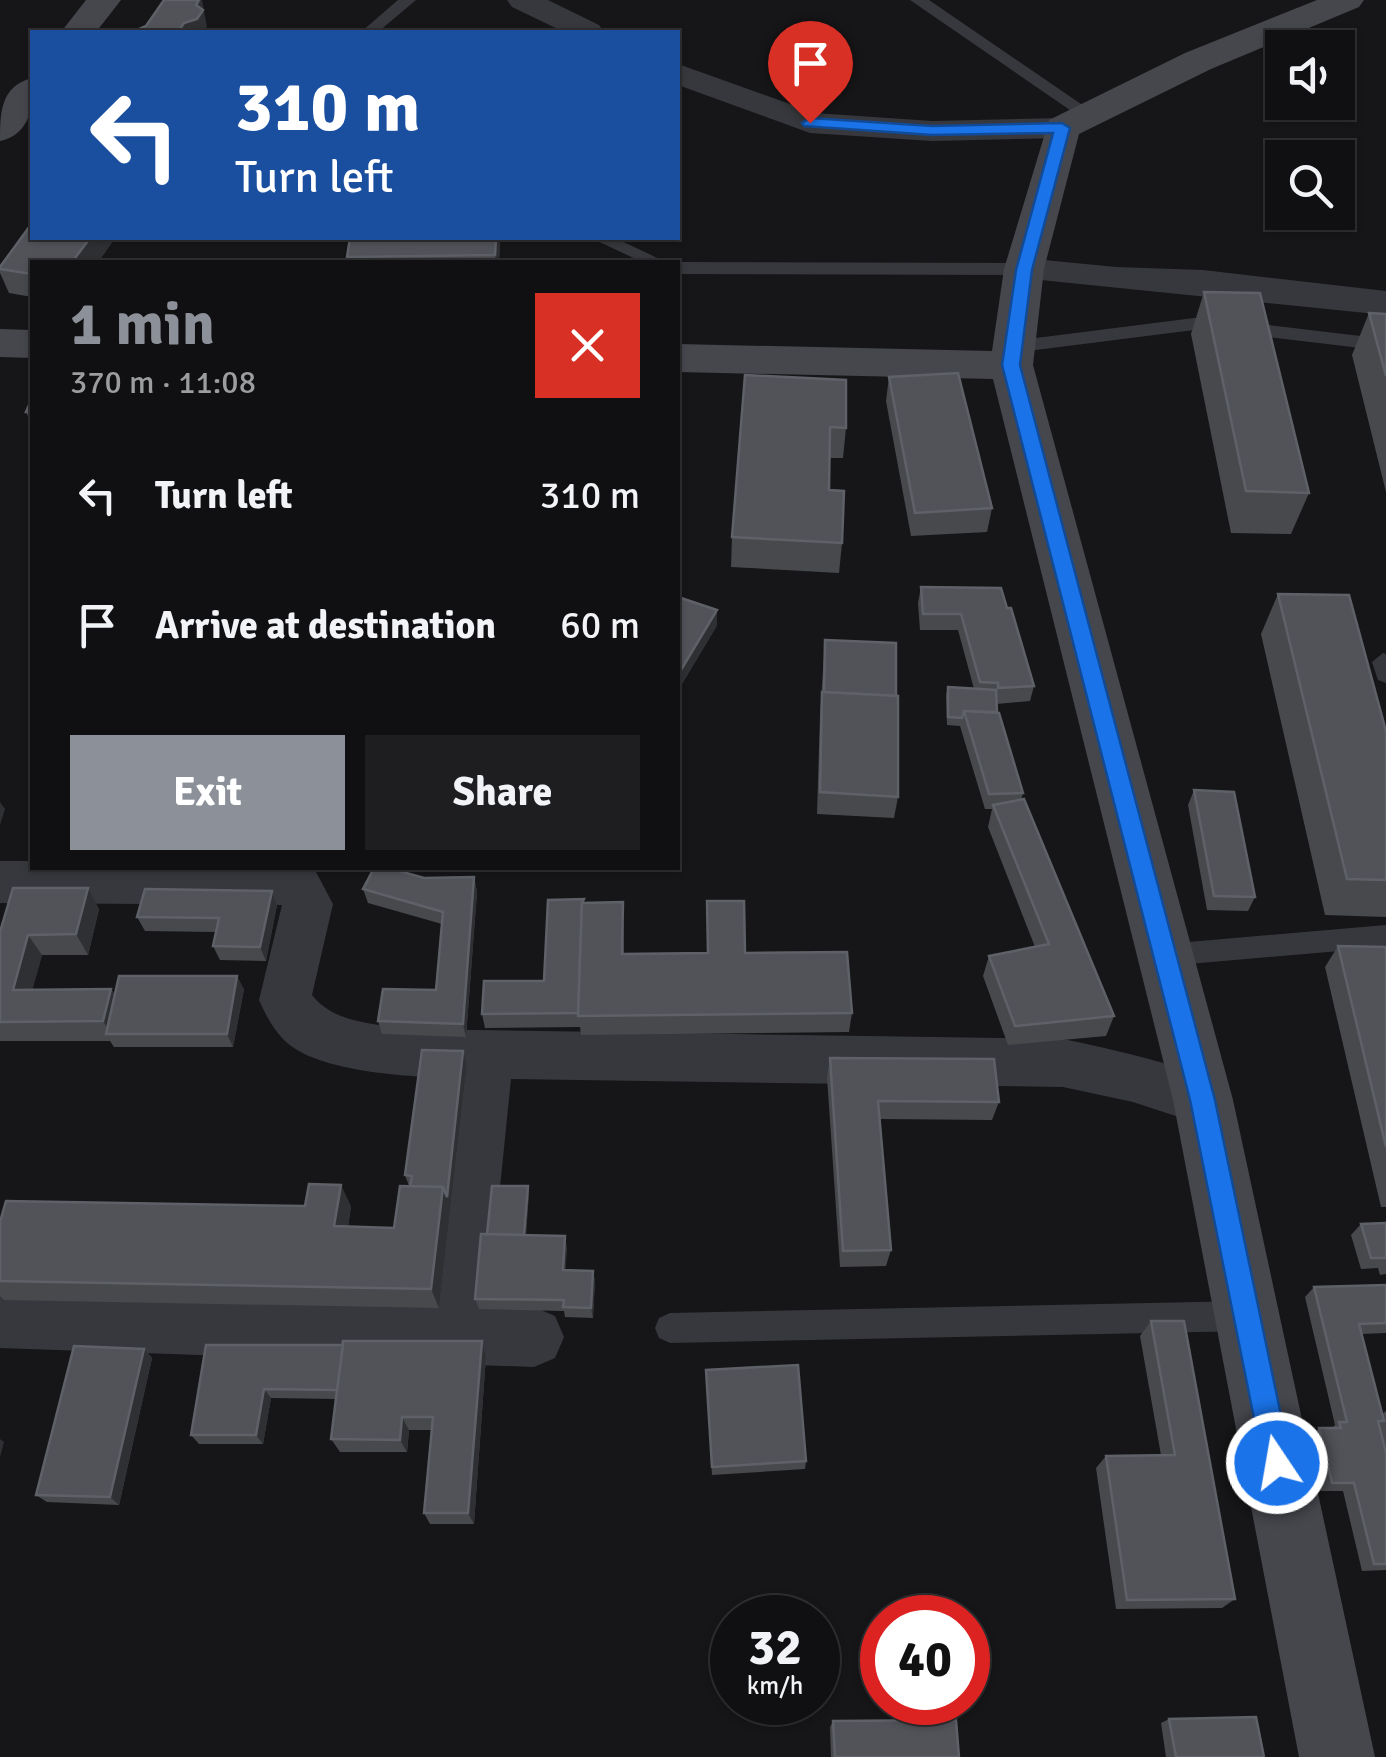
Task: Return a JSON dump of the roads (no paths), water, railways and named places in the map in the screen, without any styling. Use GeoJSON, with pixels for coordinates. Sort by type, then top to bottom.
{"type":"FeatureCollection","features":[{"type":"Feature","properties":{"kind":"street"},"geometry":{"type":"LineString","coordinates":[[80,30],[104,0]]}},
{"type":"Feature","properties":{"kind":"street"},"geometry":{"type":"LineString","coordinates":[[523,0],[584,30]]}},
{"type":"Feature","properties":{"kind":"street"},"geometry":{"type":"LineString","coordinates":[[680,75],[810,123],[932,130],[1076,121],[1198,61],[1346,0]]}},
{"type":"Feature","properties":{"kind":"street"},"geometry":{"type":"LineString","coordinates":[[0,130],[30,92]]}},
{"type":"Feature","properties":{"kind":"street"},"geometry":{"type":"LineString","coordinates":[[1076,121],[1024,270],[1011,356],[1202,1100],[1336,1757]]}},
{"type":"Feature","properties":{"kind":"street"},"geometry":{"type":"LineString","coordinates":[[1024,270],[1203,282],[1386,302]]}},
{"type":"Feature","properties":{"kind":"street"},"geometry":{"type":"LineString","coordinates":[[0,344],[30,344]]}},
{"type":"Feature","properties":{"kind":"street"},"geometry":{"type":"LineString","coordinates":[[680,358],[1011,356]]}},
{"type":"Feature","properties":{"kind":"street"},"geometry":{"type":"LineString","coordinates":[[0,882],[266,882],[298,887],[308,904],[284,1000],[304,1025],[326,1037],[404,1053],[1063,1063],[1133,1078],[1202,1100]]}},
{"type":"Feature","properties":{"kind":"street"},"geometry":{"type":"LineString","coordinates":[[455,1333],[488,1054]]}},
{"type":"Feature","properties":{"kind":"street"},"geometry":{"type":"LineString","coordinates":[[0,1319],[534,1337]]}},
{"type":"Feature","properties":{"kind":"lane"},"geometry":{"type":"LineString","coordinates":[[372,30],[408,0]]}},
{"type":"Feature","properties":{"kind":"lane"},"geometry":{"type":"LineString","coordinates":[[918,0],[1076,121]]}},
{"type":"Feature","properties":{"kind":"lane"},"geometry":{"type":"LineString","coordinates":[[605,240],[652,260]]}},
{"type":"Feature","properties":{"kind":"lane"},"geometry":{"type":"LineString","coordinates":[[680,268],[1024,270]]}},
{"type":"Feature","properties":{"kind":"lane"},"geometry":{"type":"LineString","coordinates":[[1011,356],[1202,323],[1386,345]]}},
{"type":"Feature","properties":{"kind":"lane"},"geometry":{"type":"LineString","coordinates":[[1165,955],[1386,936]]}},
{"type":"Feature","properties":{"kind":"lane"},"geometry":{"type":"LineString","coordinates":[[670,1328],[1247,1316]]}}]}
